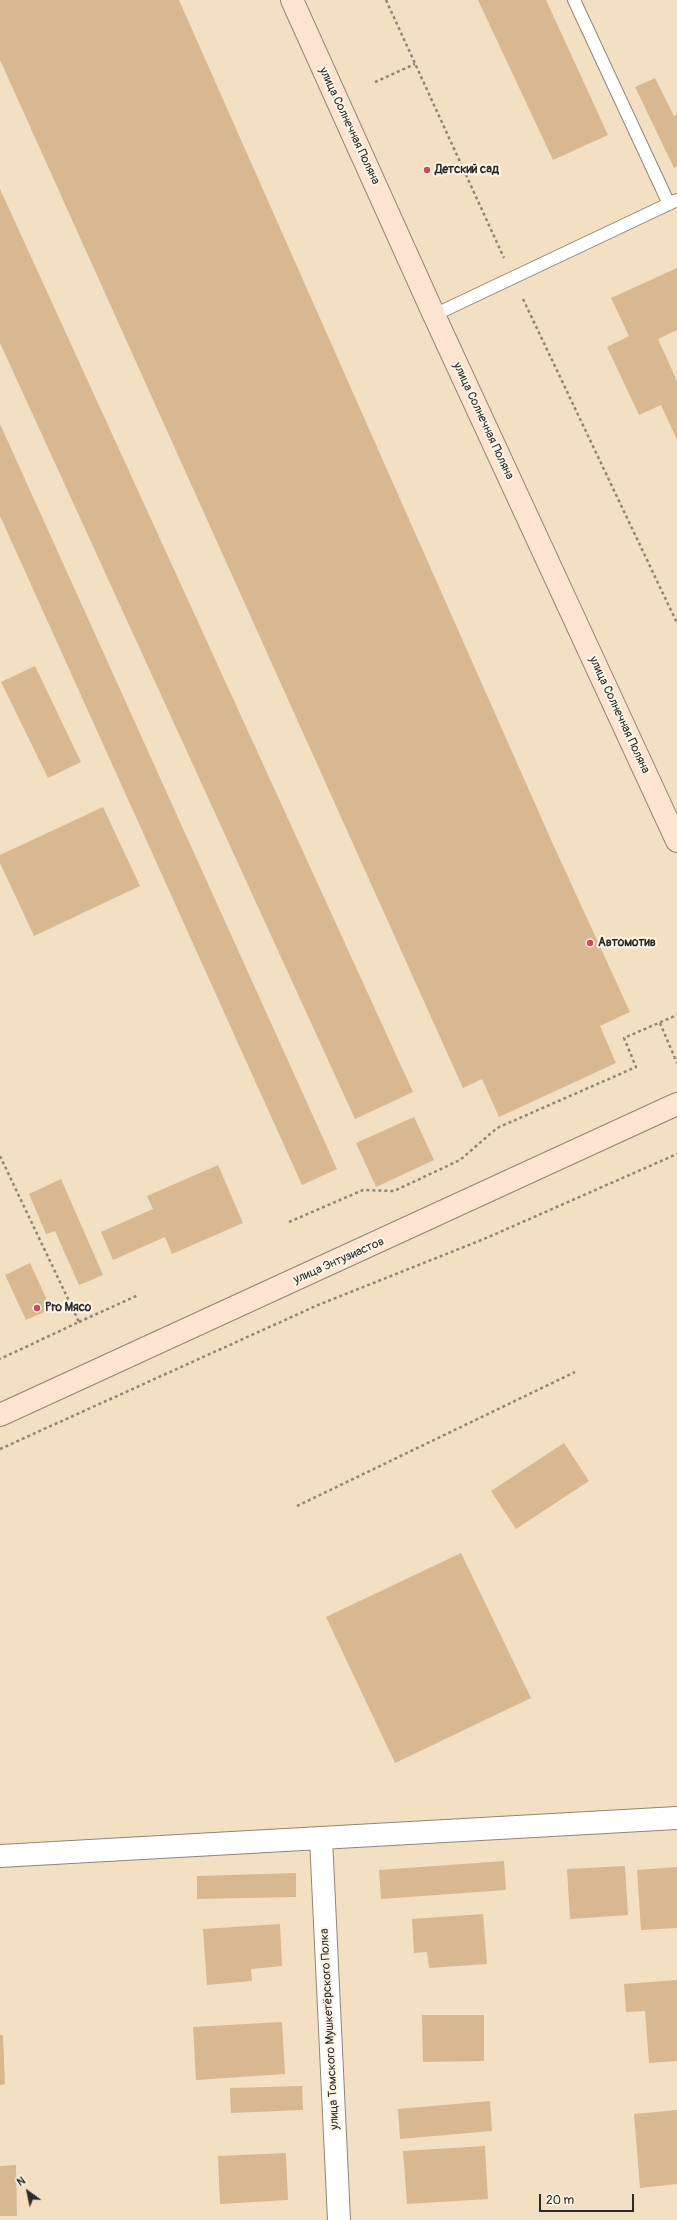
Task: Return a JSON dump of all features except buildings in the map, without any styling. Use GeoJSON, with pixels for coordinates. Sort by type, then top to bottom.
{"type":"FeatureCollection","features":[{"type":"Feature","properties":{"kind":"street","name":"улица Солнечная Поляна"},"geometry":{"type":"LineString","coordinates":[[292,0],[434,314],[677,841]]}},
{"type":"Feature","properties":{"kind":"street","name":"улица Энтузиастов"},"geometry":{"type":"LineString","coordinates":[[0,1415],[677,1104]]}},
{"type":"Feature","properties":{"kind":"street"},"geometry":{"type":"LineString","coordinates":[[0,1856],[677,1818]]}},
{"type":"Feature","properties":{"kind":"street","name":"улица Томского Мушкетёрского Полка"},"geometry":{"type":"LineString","coordinates":[[321,1838],[339,2220]]}},
{"type":"Feature","properties":{"kind":"lane"},"geometry":{"type":"LineString","coordinates":[[434,314],[673,202],[574,0]]}},
{"type":"Feature","properties":{"kind":"path"},"geometry":{"type":"LineString","coordinates":[[386,0],[513,278],[677,623]]}},
{"type":"Feature","properties":{"kind":"path"},"geometry":{"type":"LineString","coordinates":[[375,82],[415,64]]}},
{"type":"Feature","properties":{"kind":"path"},"geometry":{"type":"LineString","coordinates":[[290,1222],[363,1190],[394,1191],[460,1160],[497,1128],[636,1067],[624,1038],[677,1014]]}},
{"type":"Feature","properties":{"kind":"path"},"geometry":{"type":"LineString","coordinates":[[660,1023],[677,1063]]}},
{"type":"Feature","properties":{"kind":"path"},"geometry":{"type":"LineString","coordinates":[[0,1449],[318,1305],[484,1240],[677,1154]]}},
{"type":"Feature","properties":{"kind":"path"},"geometry":{"type":"LineString","coordinates":[[0,1156],[79,1322]]}},
{"type":"Feature","properties":{"kind":"path"},"geometry":{"type":"LineString","coordinates":[[0,1359],[138,1295]]}},
{"type":"Feature","properties":{"kind":"path"},"geometry":{"type":"LineString","coordinates":[[298,1506],[575,1372]]}},
{"type":"Feature","properties":{"kind":"place","name":"Детский сад"},"geometry":{"type":"Point","coordinates":[427,170]}},
{"type":"Feature","properties":{"kind":"place","name":"Автомотив"},"geometry":{"type":"Point","coordinates":[590,943]}},
{"type":"Feature","properties":{"kind":"place","name":"Pro Мясо"},"geometry":{"type":"Point","coordinates":[37,1308]}}]}
